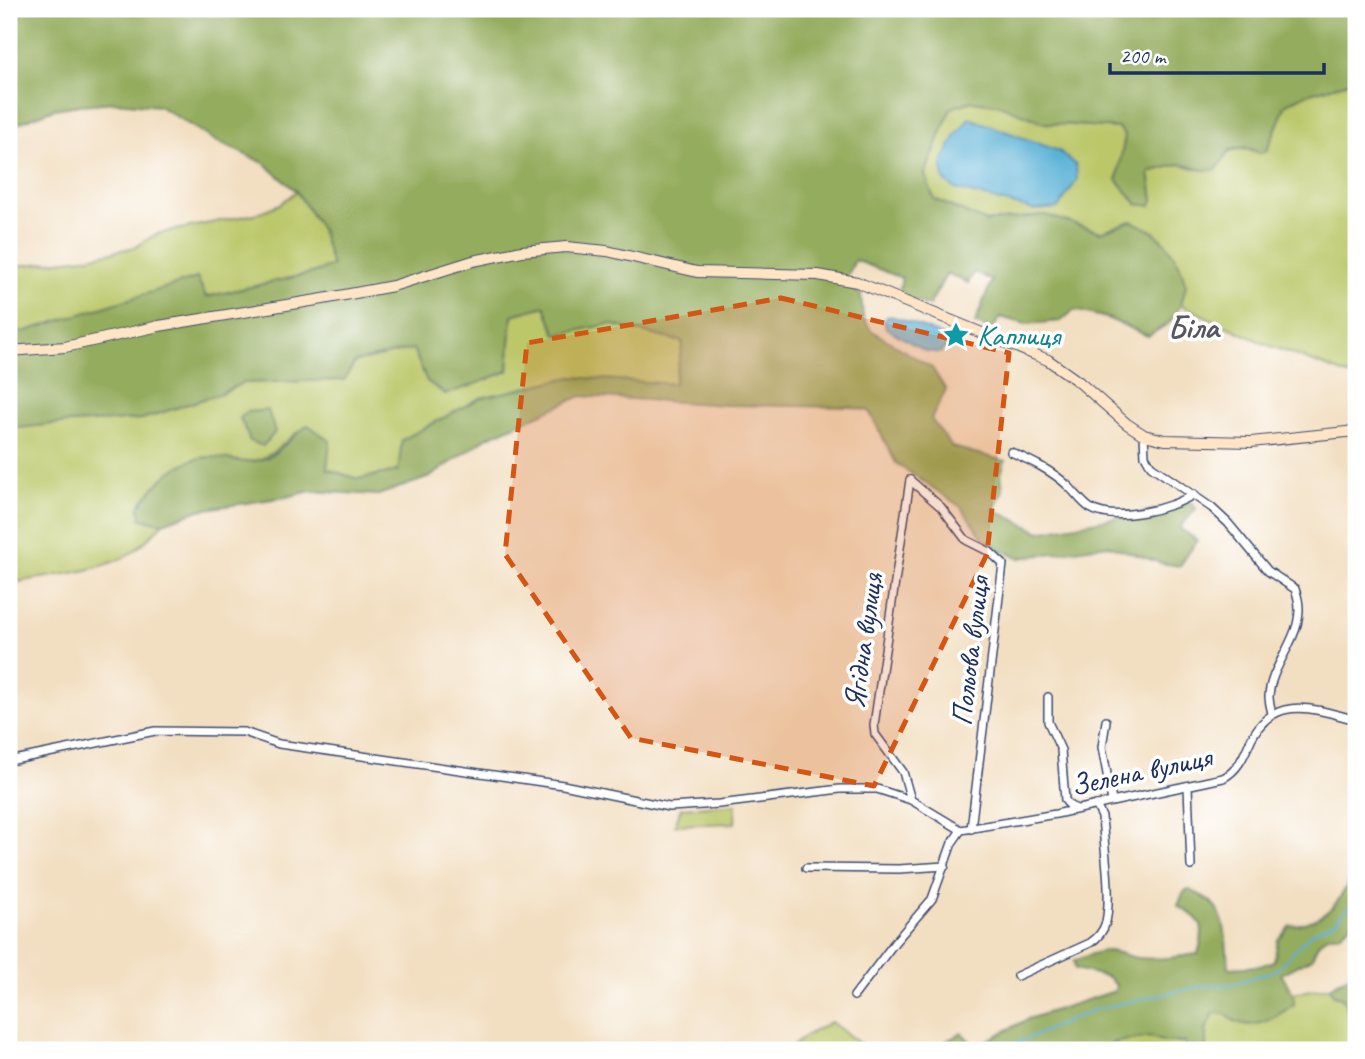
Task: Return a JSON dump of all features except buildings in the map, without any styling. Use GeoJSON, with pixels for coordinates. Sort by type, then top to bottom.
{"type":"FeatureCollection","features":[{"type":"Feature","properties":{"kind":"main road"},"geometry":{"type":"LineString","coordinates":[[9,351],[65,347],[159,326],[393,286],[473,261],[522,251],[566,247],[607,251],[697,272],[818,275],[857,282],[1048,360],[1079,382],[1127,424],[1144,435],[1165,440],[1251,442],[1356,431]]}},
{"type":"Feature","properties":{"kind":"street"},"geometry":{"type":"LineString","coordinates":[[1144,435],[1145,456],[1151,466],[1194,494],[1228,523],[1268,571],[1294,589],[1297,596],[1296,626],[1269,695],[1272,714],[1294,708],[1356,720]]}},
{"type":"Feature","properties":{"kind":"street"},"geometry":{"type":"LineString","coordinates":[[1011,452],[1028,459],[1064,482],[1090,508],[1112,515],[1130,514],[1173,504],[1194,494]]}},
{"type":"Feature","properties":{"kind":"street","name":"Ягідна вулиця"},"geometry":{"type":"LineString","coordinates":[[909,480],[874,724],[876,734],[903,772],[911,800]]}},
{"type":"Feature","properties":{"kind":"street","name":"Польова вулиця"},"geometry":{"type":"LineString","coordinates":[[909,480],[941,507],[966,540],[990,552],[1003,564],[971,829]]}},
{"type":"Feature","properties":{"kind":"street"},"geometry":{"type":"LineString","coordinates":[[1048,697],[1048,722],[1061,750],[1065,800],[1070,806],[1077,808]]}},
{"type":"Feature","properties":{"kind":"street","name":"Зелена вулиця"},"geometry":{"type":"LineString","coordinates":[[961,830],[1096,805],[1230,775],[1237,767],[1252,736],[1272,714]]}},
{"type":"Feature","properties":{"kind":"street"},"geometry":{"type":"LineString","coordinates":[[1106,721],[1102,747],[1112,801]]}},
{"type":"Feature","properties":{"kind":"street"},"geometry":{"type":"LineString","coordinates":[[9,761],[155,731],[244,732],[279,744],[563,785],[669,807],[719,804],[840,789],[877,789],[911,800],[961,830],[952,843],[932,899],[854,996]]}},
{"type":"Feature","properties":{"kind":"street"},"geometry":{"type":"LineString","coordinates":[[1188,786],[1191,866]]}},
{"type":"Feature","properties":{"kind":"street"},"geometry":{"type":"LineString","coordinates":[[1017,976],[1090,943],[1098,938],[1103,930],[1107,904],[1103,829],[1102,817],[1096,805]]}},
{"type":"Feature","properties":{"kind":"street"},"geometry":{"type":"LineString","coordinates":[[806,868],[899,869],[945,866]]}},
{"type":"Feature","properties":{"kind":"highlighted area"},"geometry":{"type":"Polygon","coordinates":[[[781,298],[1009,353],[987,554],[874,786],[631,738],[505,554],[527,343],[781,298]]]}},
{"type":"Feature","properties":{"kind":"green space"},"geometry":{"type":"Polygon","coordinates":[[[9,9],[1349,9],[1356,10],[1356,80],[1306,94],[1286,104],[1267,150],[1260,153],[1245,147],[1230,150],[1216,170],[1203,170],[1180,164],[1149,172],[1153,199],[1151,206],[1137,204],[1117,180],[1125,136],[1118,128],[1045,123],[997,104],[972,101],[951,108],[925,174],[934,199],[986,222],[1045,215],[1101,232],[1131,221],[1153,231],[1167,245],[1179,264],[1186,285],[1181,305],[1169,323],[1148,336],[1107,318],[1074,310],[1061,321],[1026,324],[1000,317],[992,330],[975,323],[992,280],[974,272],[968,283],[947,273],[929,306],[899,294],[902,278],[855,260],[844,283],[861,295],[863,318],[871,330],[932,368],[946,390],[931,419],[952,447],[1005,461],[1001,474],[1003,490],[994,510],[1040,532],[1192,503],[1196,509],[1179,528],[1197,540],[1180,566],[1161,563],[1108,545],[1020,558],[999,549],[983,538],[961,507],[896,463],[869,411],[850,407],[726,405],[581,396],[488,437],[430,477],[378,495],[311,491],[199,510],[163,523],[141,519],[139,507],[161,480],[190,461],[212,457],[244,461],[266,458],[308,425],[330,441],[327,469],[358,479],[398,471],[402,440],[480,398],[571,377],[674,384],[683,342],[609,324],[556,335],[545,306],[512,315],[508,371],[445,394],[427,381],[413,349],[355,362],[344,380],[242,383],[222,393],[142,419],[9,429],[9,331],[23,332],[197,278],[206,297],[332,266],[321,229],[296,191],[264,163],[216,141],[159,106],[115,102],[80,105],[54,109],[9,127],[9,9]]]}},
{"type":"Feature","properties":{"kind":"green space"},"geometry":{"type":"Polygon","coordinates":[[[1356,80],[1356,378],[1263,343],[1181,305],[1186,285],[1131,221],[1101,232],[1045,215],[986,222],[934,199],[925,174],[951,108],[972,101],[997,104],[1045,123],[1118,128],[1125,136],[1117,180],[1153,199],[1148,172],[1180,164],[1203,170],[1223,155],[1235,150],[1260,153],[1267,150],[1286,104],[1306,94],[1356,80]],[[970,118],[955,137],[998,200],[1034,210],[1058,208],[970,118]]]}},
{"type":"Feature","properties":{"kind":"green space"},"geometry":{"type":"Polygon","coordinates":[[[297,191],[321,229],[332,266],[206,297],[198,279],[23,332],[9,331],[9,267],[84,258],[136,247],[156,234],[255,214],[280,204],[297,191]]]}},
{"type":"Feature","properties":{"kind":"green space"},"geometry":{"type":"Polygon","coordinates":[[[545,306],[556,335],[609,324],[683,342],[674,384],[571,377],[403,440],[398,471],[358,479],[327,469],[296,433],[266,457],[258,460],[249,462],[211,457],[141,519],[163,523],[131,553],[88,570],[9,584],[9,573],[17,556],[9,552],[9,429],[142,419],[222,393],[242,383],[344,380],[355,362],[413,348],[427,381],[445,394],[508,371],[512,315],[545,306]]]}},
{"type":"Feature","properties":{"kind":"green space"},"geometry":{"type":"Polygon","coordinates":[[[268,410],[275,432],[263,446],[250,441],[240,418],[247,412],[268,410]]]}},
{"type":"Feature","properties":{"kind":"green space"},"geometry":{"type":"Polygon","coordinates":[[[736,804],[735,823],[675,825],[681,808],[736,804]]]}},
{"type":"Feature","properties":{"kind":"green space"},"geometry":{"type":"Polygon","coordinates":[[[1356,864],[1356,920],[1339,935],[1321,940],[1312,958],[1281,974],[1293,993],[1294,1004],[1269,1020],[1251,1025],[1234,1021],[1225,1014],[1214,1013],[1206,1030],[1206,1050],[1185,1050],[1185,1042],[1165,1042],[1151,1037],[1116,1042],[1100,1050],[929,1050],[962,1033],[975,1047],[1028,1019],[1115,991],[1116,985],[1108,977],[1075,969],[1074,961],[1094,953],[1110,951],[1153,959],[1198,954],[1202,937],[1201,925],[1193,915],[1178,906],[1183,893],[1188,889],[1212,903],[1221,917],[1229,968],[1260,966],[1274,961],[1278,940],[1290,926],[1315,919],[1333,907],[1346,888],[1356,864]]]}},
{"type":"Feature","properties":{"kind":"green space"},"geometry":{"type":"Polygon","coordinates":[[[1354,964],[1356,1036],[1343,998],[1334,995],[1329,987],[1351,975],[1354,964]]]}},
{"type":"Feature","properties":{"kind":"green space"},"geometry":{"type":"Polygon","coordinates":[[[1329,987],[1334,995],[1343,997],[1356,1036],[1356,1050],[1206,1050],[1206,1030],[1214,1013],[1294,1005],[1293,993],[1329,987]]]}},
{"type":"Feature","properties":{"kind":"green space"},"geometry":{"type":"Polygon","coordinates":[[[831,1022],[868,1050],[788,1050],[805,1036],[831,1022]]]}},
{"type":"Feature","properties":{"kind":"green space"},"geometry":{"type":"Polygon","coordinates":[[[1151,1037],[1165,1042],[1185,1042],[1185,1050],[1117,1050],[1116,1042],[1151,1037]]]}},
{"type":"Feature","properties":{"kind":"water"},"geometry":{"type":"Polygon","coordinates":[[[969,118],[1059,151],[1076,165],[1077,180],[1058,208],[1034,210],[955,189],[944,180],[942,163],[955,137],[969,118]]]}},
{"type":"Feature","properties":{"kind":"water"},"geometry":{"type":"Polygon","coordinates":[[[888,316],[945,337],[946,347],[940,353],[925,351],[886,328],[884,321],[888,316]]]}},
{"type":"Feature","properties":{"kind":"waterway"},"geometry":{"type":"LineString","coordinates":[[1000,1050],[1096,1009],[1201,986],[1233,984],[1276,970],[1311,933],[1335,922],[1356,899]]}},
{"type":"Feature","properties":{"kind":"place","name":"Каплиця"},"geometry":{"type":"Point","coordinates":[956,335]}},
{"type":"Feature","properties":{"kind":"district","name":"Біла"},"geometry":{"type":"Point","coordinates":[1193,327]}}]}
